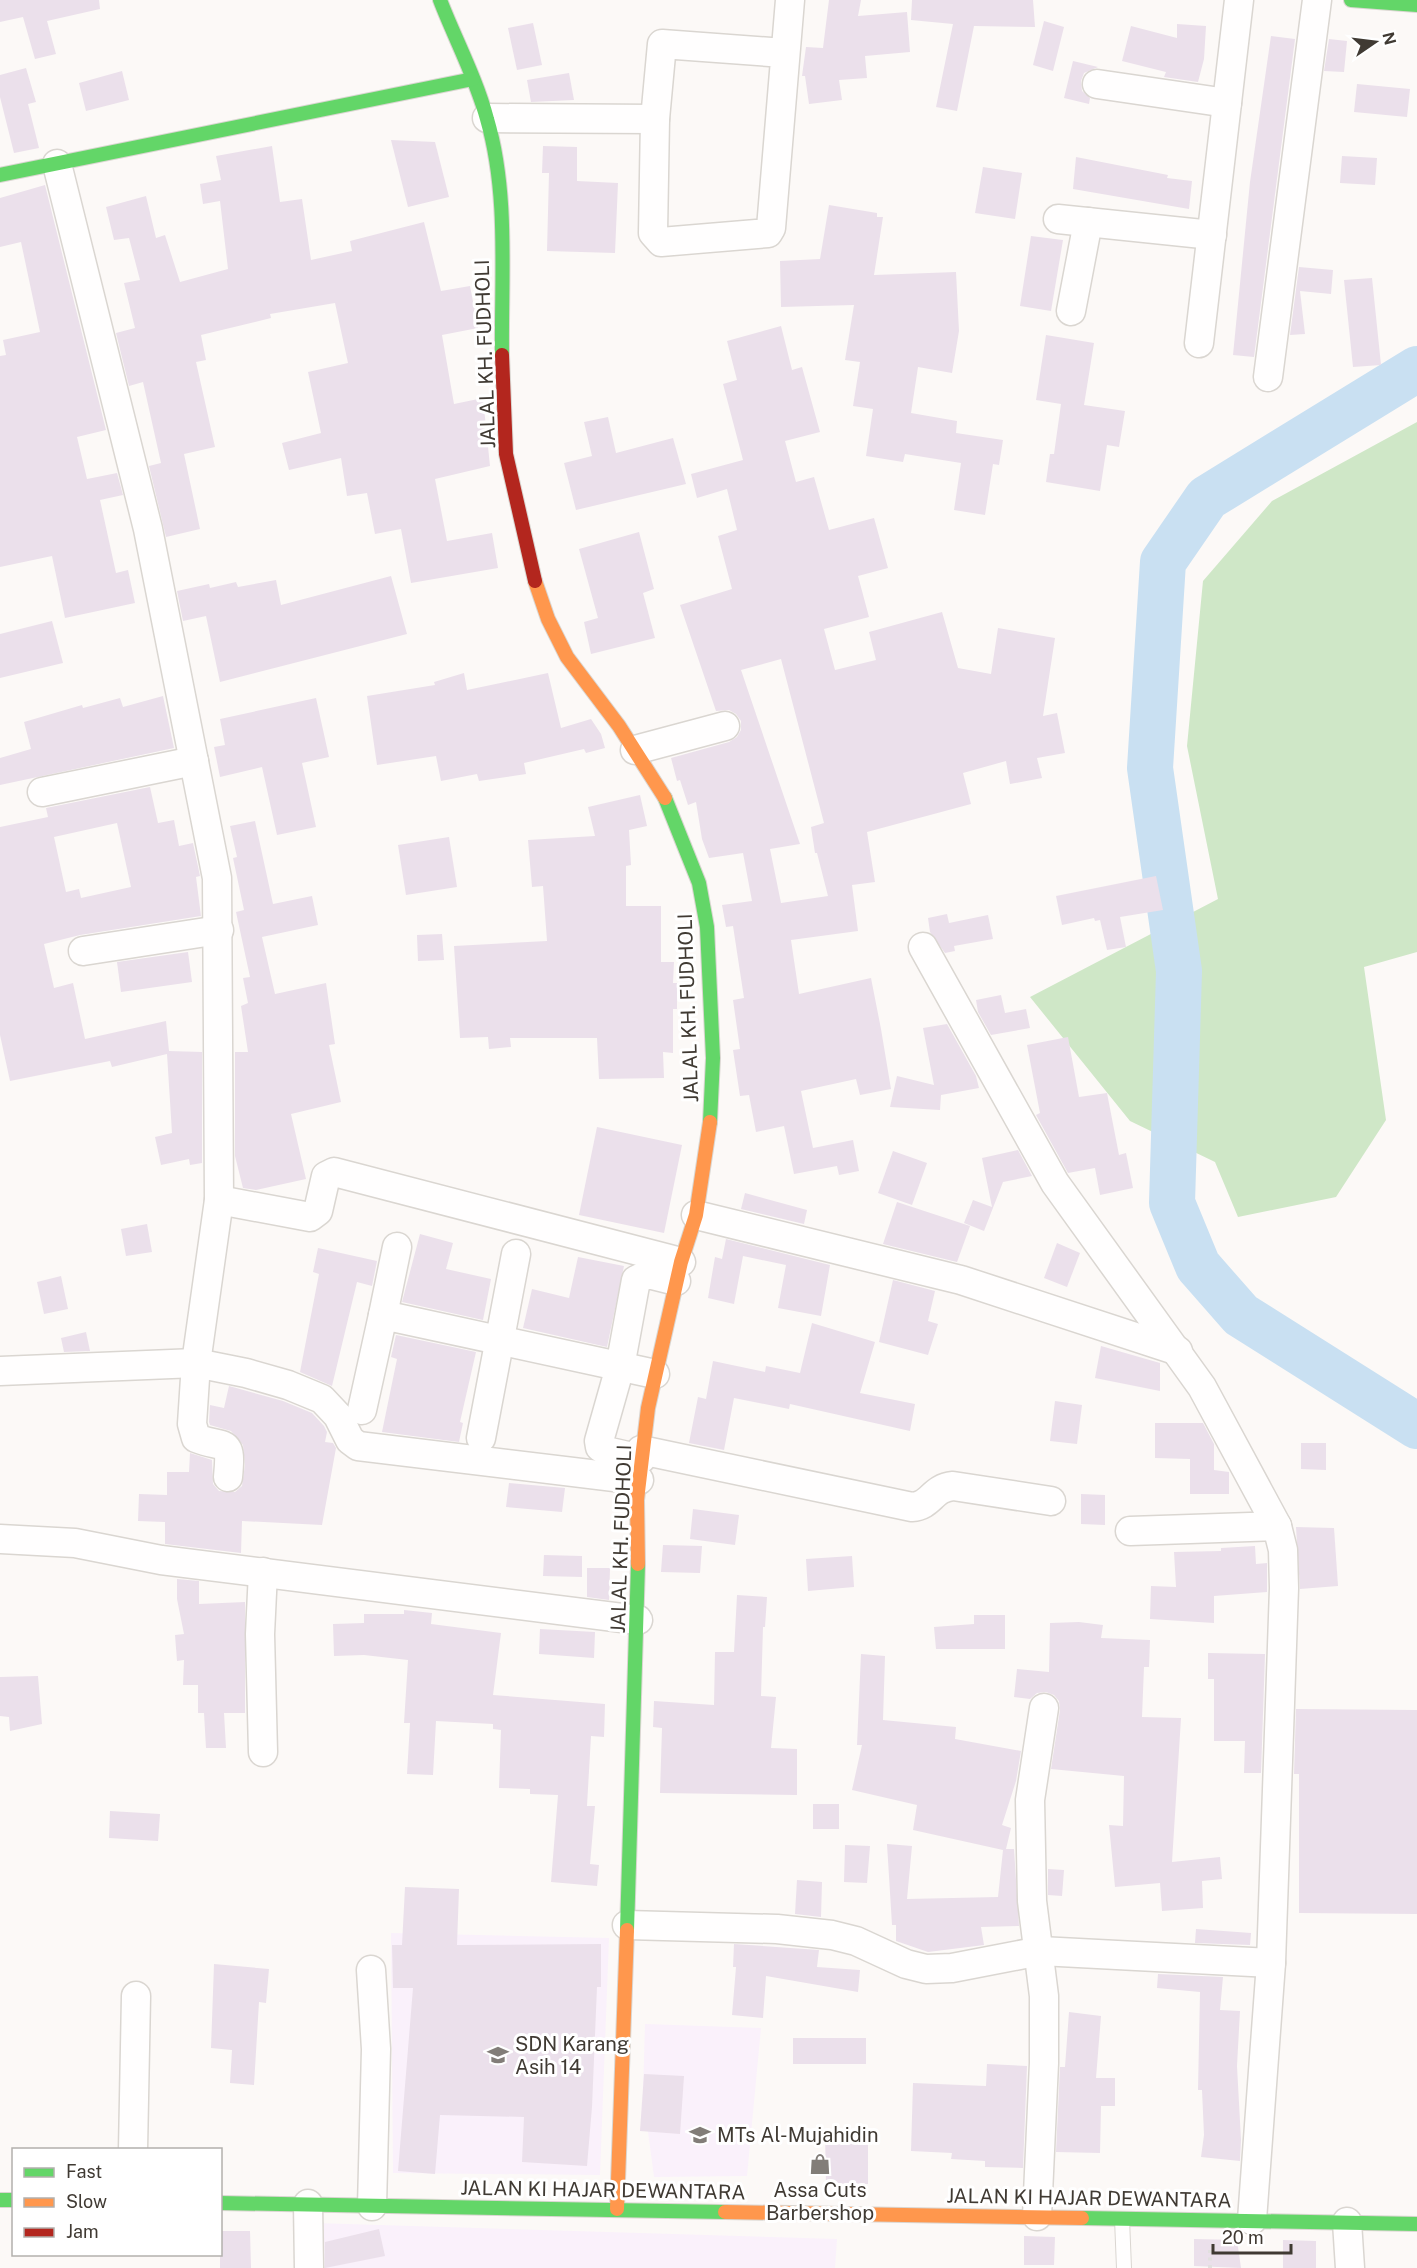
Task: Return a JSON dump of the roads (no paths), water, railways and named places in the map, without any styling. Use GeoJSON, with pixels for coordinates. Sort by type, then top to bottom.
{"type":"FeatureCollection","features":[{"type":"Feature","properties":{"kind":"main road","name":"JALAL KH. FUDHOLI"},"geometry":{"type":"LineString","coordinates":[[440,0],[487,118],[496,162],[501,220],[502,394],[506,444],[522,530],[548,619],[567,657],[635,750],[666,800],[699,883],[707,927],[712,1058],[711,1114],[696,1215],[679,1272],[655,1374],[641,1463],[638,1620],[616,2209]]}},
{"type":"Feature","properties":{"kind":"main road"},"geometry":{"type":"LineString","coordinates":[[1351,0],[1412,3]]}},
{"type":"Feature","properties":{"kind":"main road"},"geometry":{"type":"LineString","coordinates":[[0,176],[473,79]]}},
{"type":"Feature","properties":{"kind":"main road","name":"JALAN KI HAJAR DEWANTARA"},"geometry":{"type":"LineString","coordinates":[[222,2203],[1417,2224]]}},
{"type":"Feature","properties":{"kind":"street"},"geometry":{"type":"LineString","coordinates":[[784,53],[662,44],[655,119],[652,233],[656,239],[661,242],[768,233],[771,228],[790,0]]}},
{"type":"Feature","properties":{"kind":"street"},"geometry":{"type":"LineString","coordinates":[[1199,343],[1239,0]]}},
{"type":"Feature","properties":{"kind":"street"},"geometry":{"type":"LineString","coordinates":[[1268,377],[1317,0]]}},
{"type":"Feature","properties":{"kind":"street"},"geometry":{"type":"LineString","coordinates":[[1097,84],[1227,103]]}},
{"type":"Feature","properties":{"kind":"street"},"geometry":{"type":"LineString","coordinates":[[487,118],[655,119]]}},
{"type":"Feature","properties":{"kind":"street"},"geometry":{"type":"LineString","coordinates":[[57,164],[148,530],[217,878],[219,1200],[196,1363],[193,1434],[199,1439],[217,1442],[226,1447],[230,1457],[228,1477]]}},
{"type":"Feature","properties":{"kind":"street"},"geometry":{"type":"LineString","coordinates":[[1058,219],[1212,235]]}},
{"type":"Feature","properties":{"kind":"street"},"geometry":{"type":"LineString","coordinates":[[1071,311],[1088,222]]}},
{"type":"Feature","properties":{"kind":"street"},"geometry":{"type":"LineString","coordinates":[[635,750],[725,726]]}},
{"type":"Feature","properties":{"kind":"street"},"geometry":{"type":"LineString","coordinates":[[42,792],[194,761]]}},
{"type":"Feature","properties":{"kind":"street"},"geometry":{"type":"LineString","coordinates":[[83,951],[219,930]]}},
{"type":"Feature","properties":{"kind":"street"},"geometry":{"type":"LineString","coordinates":[[923,947],[1055,1183],[1203,1387],[1277,1526],[1283,1550],[1284,1588],[1271,1963],[1252,2220]]}},
{"type":"Feature","properties":{"kind":"street"},"geometry":{"type":"LineString","coordinates":[[219,1200],[310,1217],[318,1211],[326,1176],[334,1172],[679,1272]]}},
{"type":"Feature","properties":{"kind":"street"},"geometry":{"type":"LineString","coordinates":[[696,1215],[961,1280],[1178,1351]]}},
{"type":"Feature","properties":{"kind":"street"},"geometry":{"type":"LineString","coordinates":[[362,1410],[397,1247]]}},
{"type":"Feature","properties":{"kind":"street"},"geometry":{"type":"LineString","coordinates":[[481,1438],[516,1254]]}},
{"type":"Feature","properties":{"kind":"street"},"geometry":{"type":"LineString","coordinates":[[641,1463],[606,1452],[600,1447],[599,1440],[620,1367],[636,1280],[648,1275],[679,1272]]}},
{"type":"Feature","properties":{"kind":"street"},"geometry":{"type":"LineString","coordinates":[[383,1315],[655,1374]]}},
{"type":"Feature","properties":{"kind":"street"},"geometry":{"type":"LineString","coordinates":[[0,1371],[196,1363],[257,1376],[313,1394],[329,1406],[350,1440],[358,1446],[641,1463],[912,1507],[925,1503],[940,1488],[953,1486],[1051,1502]]}},
{"type":"Feature","properties":{"kind":"street"},"geometry":{"type":"LineString","coordinates":[[1130,1532],[1277,1526]]}},
{"type":"Feature","properties":{"kind":"street"},"geometry":{"type":"LineString","coordinates":[[0,1539],[75,1543],[161,1560],[638,1620]]}},
{"type":"Feature","properties":{"kind":"street"},"geometry":{"type":"LineString","coordinates":[[263,1572],[260,1634],[263,1752]]}},
{"type":"Feature","properties":{"kind":"street"},"geometry":{"type":"LineString","coordinates":[[1037,2216],[1044,2063],[1044,1996],[1032,1901],[1030,1800],[1044,1708]]}},
{"type":"Feature","properties":{"kind":"street"},"geometry":{"type":"LineString","coordinates":[[627,1925],[777,1929],[832,1935],[856,1941],[906,1964],[926,1969],[952,1968],[1040,1951],[1271,1963]]}},
{"type":"Feature","properties":{"kind":"street"},"geometry":{"type":"LineString","coordinates":[[371,1970],[376,2049],[372,2206]]}},
{"type":"Feature","properties":{"kind":"street"},"geometry":{"type":"LineString","coordinates":[[133,2148],[136,1996]]}},
{"type":"Feature","properties":{"kind":"street"},"geometry":{"type":"LineString","coordinates":[[308,2204],[309,2268]]}},
{"type":"Feature","properties":{"kind":"street"},"geometry":{"type":"LineString","coordinates":[[1347,2222],[1350,2268]]}},
{"type":"Feature","properties":{"kind":"lane"},"geometry":{"type":"LineString","coordinates":[[1122,2218],[1124,2268]]}},
{"type":"Feature","properties":{"kind":"waterway"},"geometry":{"type":"LineString","coordinates":[[1417,369],[1207,498],[1163,562],[1150,768],[1179,971],[1172,1203],[1198,1266],[1241,1315],[1417,1426]]}},
{"type":"Feature","properties":{"kind":"place","name":"SDN Karang Asih 14"},"geometry":{"type":"Point","coordinates":[498,2055]}},
{"type":"Feature","properties":{"kind":"place","name":"MTs Al-Mujahidin"},"geometry":{"type":"Point","coordinates":[700,2135]}},
{"type":"Feature","properties":{"kind":"place","name":"Assa Cuts Barbershop"},"geometry":{"type":"Point","coordinates":[820,2164]}}]}
